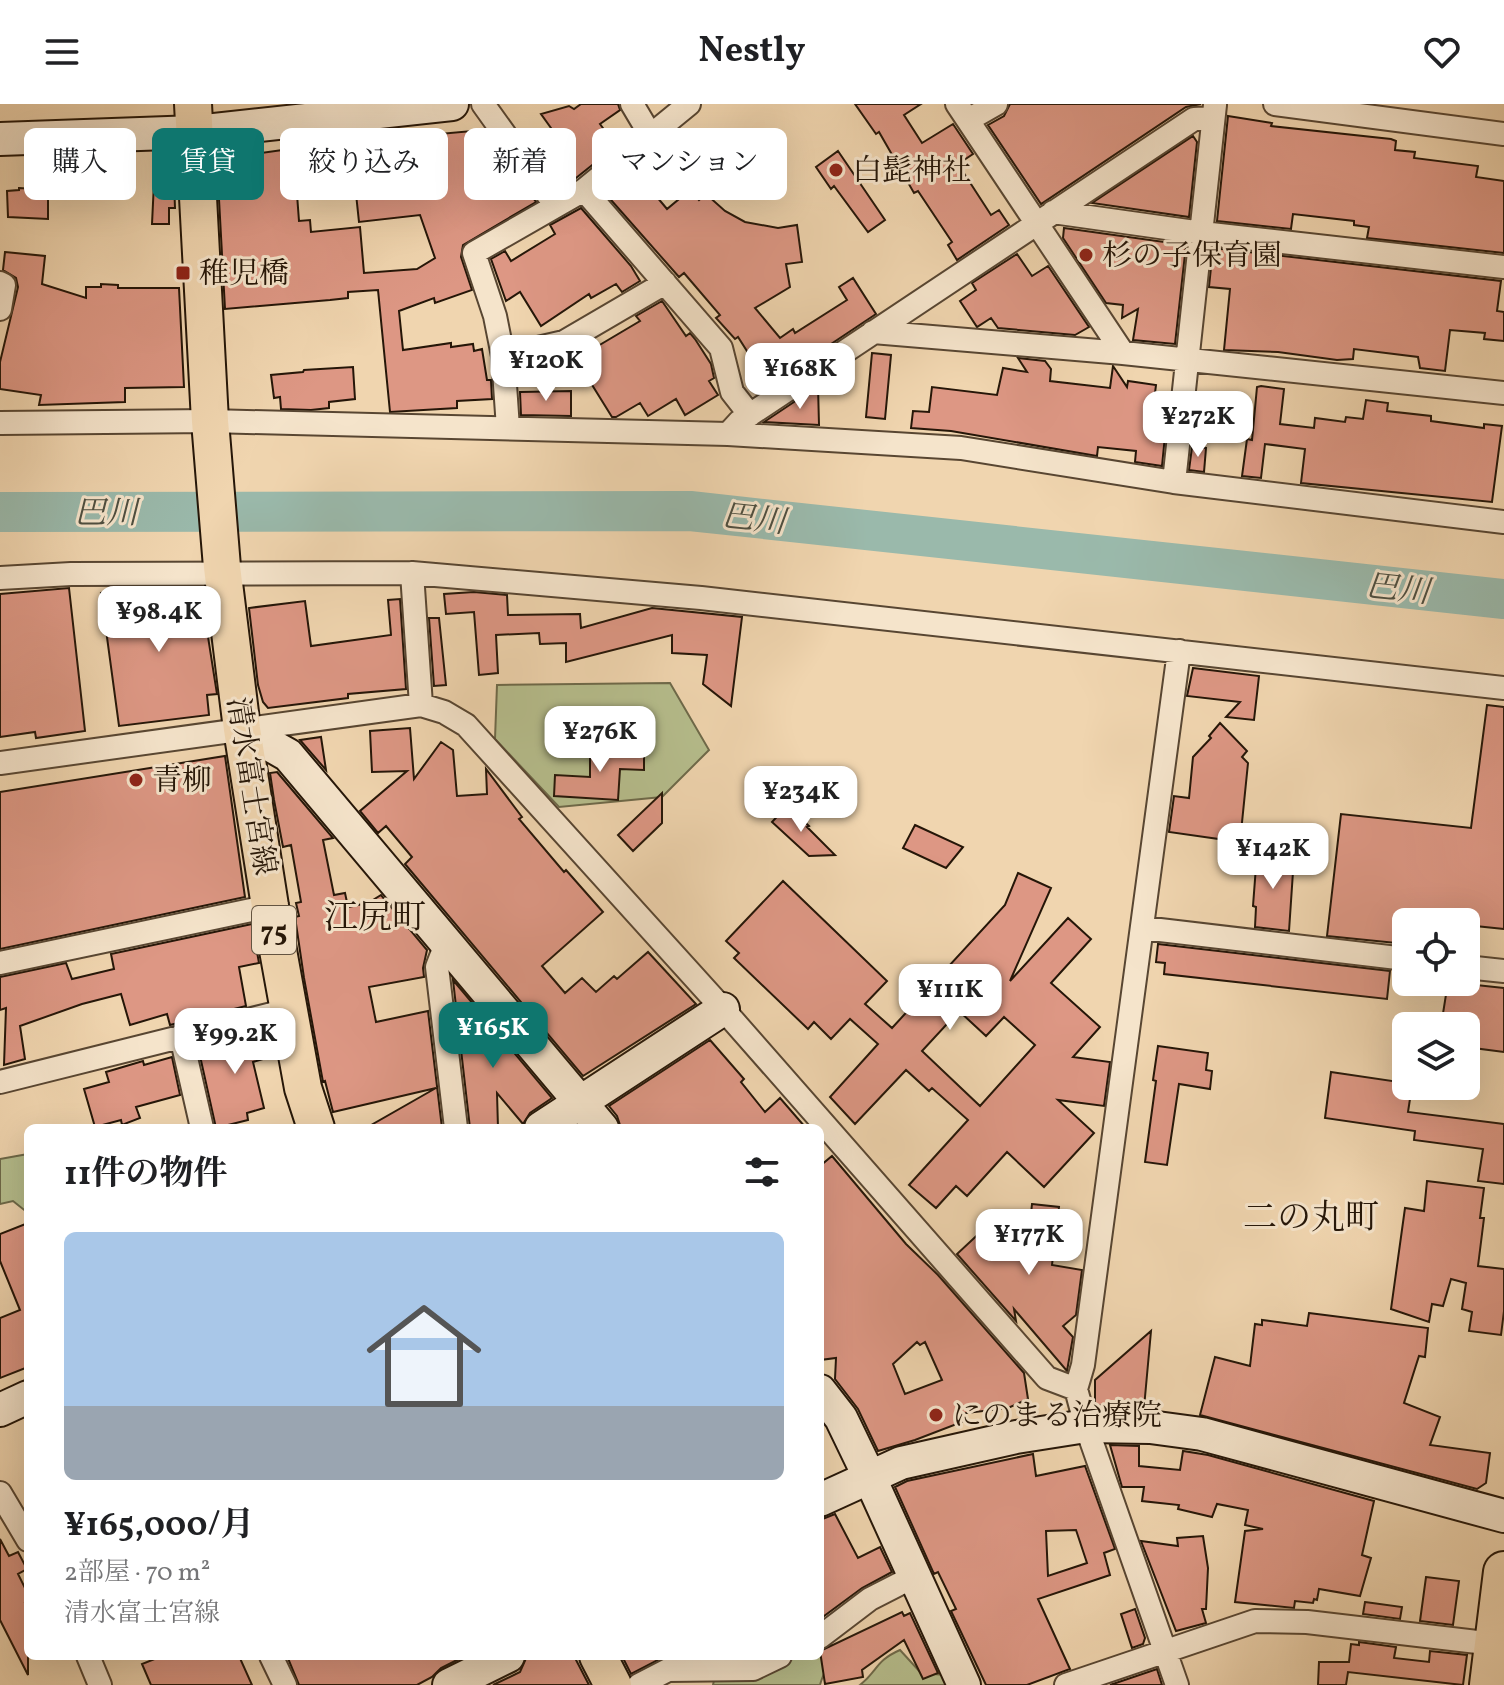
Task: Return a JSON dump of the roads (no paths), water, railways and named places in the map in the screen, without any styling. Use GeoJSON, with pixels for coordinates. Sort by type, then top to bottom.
{"type":"FeatureCollection","features":[{"type":"Feature","properties":{"kind":"highway"},"geometry":{"type":"LineString","coordinates":[[1490,1685],[1499,1644],[1504,1572]]}},
{"type":"Feature","properties":{"kind":"main road","name":"清水富士宮線"},"geometry":{"type":"LineString","coordinates":[[195,118],[210,425],[223,571],[242,729],[270,906],[303,1088],[315,1124]]}},
{"type":"Feature","properties":{"kind":"main road"},"geometry":{"type":"LineString","coordinates":[[600,1660],[613,1685]]}},
{"type":"Feature","properties":{"kind":"street"},"geometry":{"type":"LineString","coordinates":[[0,139],[195,118],[452,104]]}},
{"type":"Feature","properties":{"kind":"street"},"geometry":{"type":"LineString","coordinates":[[483,104],[556,206]]}},
{"type":"Feature","properties":{"kind":"street"},"geometry":{"type":"LineString","coordinates":[[632,104],[646,128]]}},
{"type":"Feature","properties":{"kind":"street"},"geometry":{"type":"LineString","coordinates":[[660,128],[689,104]]}},
{"type":"Feature","properties":{"kind":"street"},"geometry":{"type":"LineString","coordinates":[[996,104],[962,112],[1044,218],[1123,353]]}},
{"type":"Feature","properties":{"kind":"street"},"geometry":{"type":"LineString","coordinates":[[1275,104],[1504,134]]}},
{"type":"Feature","properties":{"kind":"street"},"geometry":{"type":"LineString","coordinates":[[728,434],[750,415],[1044,218],[1194,119],[1214,111],[1174,482]]}},
{"type":"Feature","properties":{"kind":"street"},"geometry":{"type":"LineString","coordinates":[[508,428],[503,356],[495,316],[474,253],[592,184]]}},
{"type":"Feature","properties":{"kind":"street"},"geometry":{"type":"LineString","coordinates":[[584,190],[721,348],[732,392],[750,415]]}},
{"type":"Feature","properties":{"kind":"street"},"geometry":{"type":"LineString","coordinates":[[1044,218],[1504,267]]}},
{"type":"Feature","properties":{"kind":"street"},"geometry":{"type":"LineString","coordinates":[[0,283],[4,285],[0,309]]}},
{"type":"Feature","properties":{"kind":"street"},"geometry":{"type":"LineString","coordinates":[[503,356],[564,342],[665,283]]}},
{"type":"Feature","properties":{"kind":"street"},"geometry":{"type":"LineString","coordinates":[[873,332],[1186,358],[1504,393]]}},
{"type":"Feature","properties":{"kind":"street"},"geometry":{"type":"LineString","coordinates":[[0,423],[508,428],[728,434],[961,448],[1174,482],[1504,522]]}},
{"type":"Feature","properties":{"kind":"street"},"geometry":{"type":"LineString","coordinates":[[0,578],[223,571],[412,573],[701,598],[1504,688]]}},
{"type":"Feature","properties":{"kind":"street"},"geometry":{"type":"LineString","coordinates":[[412,573],[421,705]]}},
{"type":"Feature","properties":{"kind":"street"},"geometry":{"type":"LineString","coordinates":[[1177,1685],[1086,1426],[1076,1389],[1083,1365],[1179,651]]}},
{"type":"Feature","properties":{"kind":"street"},"geometry":{"type":"LineString","coordinates":[[0,763],[421,705],[444,712],[466,725],[723,1009],[1047,1378],[1076,1389]]}},
{"type":"Feature","properties":{"kind":"street"},"geometry":{"type":"LineString","coordinates":[[242,729],[288,755],[599,1124]]}},
{"type":"Feature","properties":{"kind":"street"},"geometry":{"type":"LineString","coordinates":[[0,963],[270,906]]}},
{"type":"Feature","properties":{"kind":"street"},"geometry":{"type":"LineString","coordinates":[[1143,928],[1392,957]]}},
{"type":"Feature","properties":{"kind":"street"},"geometry":{"type":"LineString","coordinates":[[446,944],[437,967],[456,1124]]}},
{"type":"Feature","properties":{"kind":"street"},"geometry":{"type":"LineString","coordinates":[[1480,968],[1504,971]]}},
{"type":"Feature","properties":{"kind":"street"},"geometry":{"type":"LineString","coordinates":[[547,1124],[723,1009]]}},
{"type":"Feature","properties":{"kind":"street"},"geometry":{"type":"LineString","coordinates":[[0,1082],[288,1010]]}},
{"type":"Feature","properties":{"kind":"street"},"geometry":{"type":"LineString","coordinates":[[181,1036],[201,1124]]}},
{"type":"Feature","properties":{"kind":"street"},"geometry":{"type":"LineString","coordinates":[[824,1396],[841,1418],[964,1685]]}},
{"type":"Feature","properties":{"kind":"street"},"geometry":{"type":"LineString","coordinates":[[0,1410],[24,1399]]}},
{"type":"Feature","properties":{"kind":"street"},"geometry":{"type":"LineString","coordinates":[[824,1498],[901,1463],[1016,1437],[1086,1426],[1150,1427],[1202,1434],[1504,1516]]}},
{"type":"Feature","properties":{"kind":"street"},"geometry":{"type":"LineString","coordinates":[[0,1493],[24,1533]]}},
{"type":"Feature","properties":{"kind":"street"},"geometry":{"type":"LineString","coordinates":[[824,1634],[870,1599],[915,1576]]}},
{"type":"Feature","properties":{"kind":"street"},"geometry":{"type":"LineString","coordinates":[[1066,1685],[1255,1621],[1307,1622],[1499,1644]]}},
{"type":"Feature","properties":{"kind":"street"},"geometry":{"type":"LineString","coordinates":[[90,1660],[100,1685]]}},
{"type":"Feature","properties":{"kind":"street"},"geometry":{"type":"LineString","coordinates":[[273,1660],[285,1685]]}},
{"type":"Feature","properties":{"kind":"street"},"geometry":{"type":"LineString","coordinates":[[449,1685],[500,1660]]}},
{"type":"Feature","properties":{"kind":"street"},"geometry":{"type":"LineString","coordinates":[[639,1685],[668,1670],[753,1669],[772,1660]]}},
{"type":"Feature","properties":{"kind":"waterway","name":"巴川"},"geometry":{"type":"LineString","coordinates":[[0,512],[690,511],[1504,599]]}},
{"type":"Feature","properties":{"kind":"place","name":"白髭神社"},"geometry":{"type":"Point","coordinates":[836,170]}},
{"type":"Feature","properties":{"kind":"place","name":"杉の子保育園"},"geometry":{"type":"Point","coordinates":[1086,255]}},
{"type":"Feature","properties":{"kind":"place","name":"稚児橋"},"geometry":{"type":"Point","coordinates":[183,273]}},
{"type":"Feature","properties":{"kind":"place","name":"青柳"},"geometry":{"type":"Point","coordinates":[136,780]}},
{"type":"Feature","properties":{"kind":"place","name":"にのまる治療院"},"geometry":{"type":"Point","coordinates":[936,1415]}},
{"type":"Feature","properties":{"kind":"district","name":"江尻町"},"geometry":{"type":"Point","coordinates":[375,916]}},
{"type":"Feature","properties":{"kind":"district","name":"二の丸町"},"geometry":{"type":"Point","coordinates":[1311,1216]}}]}
